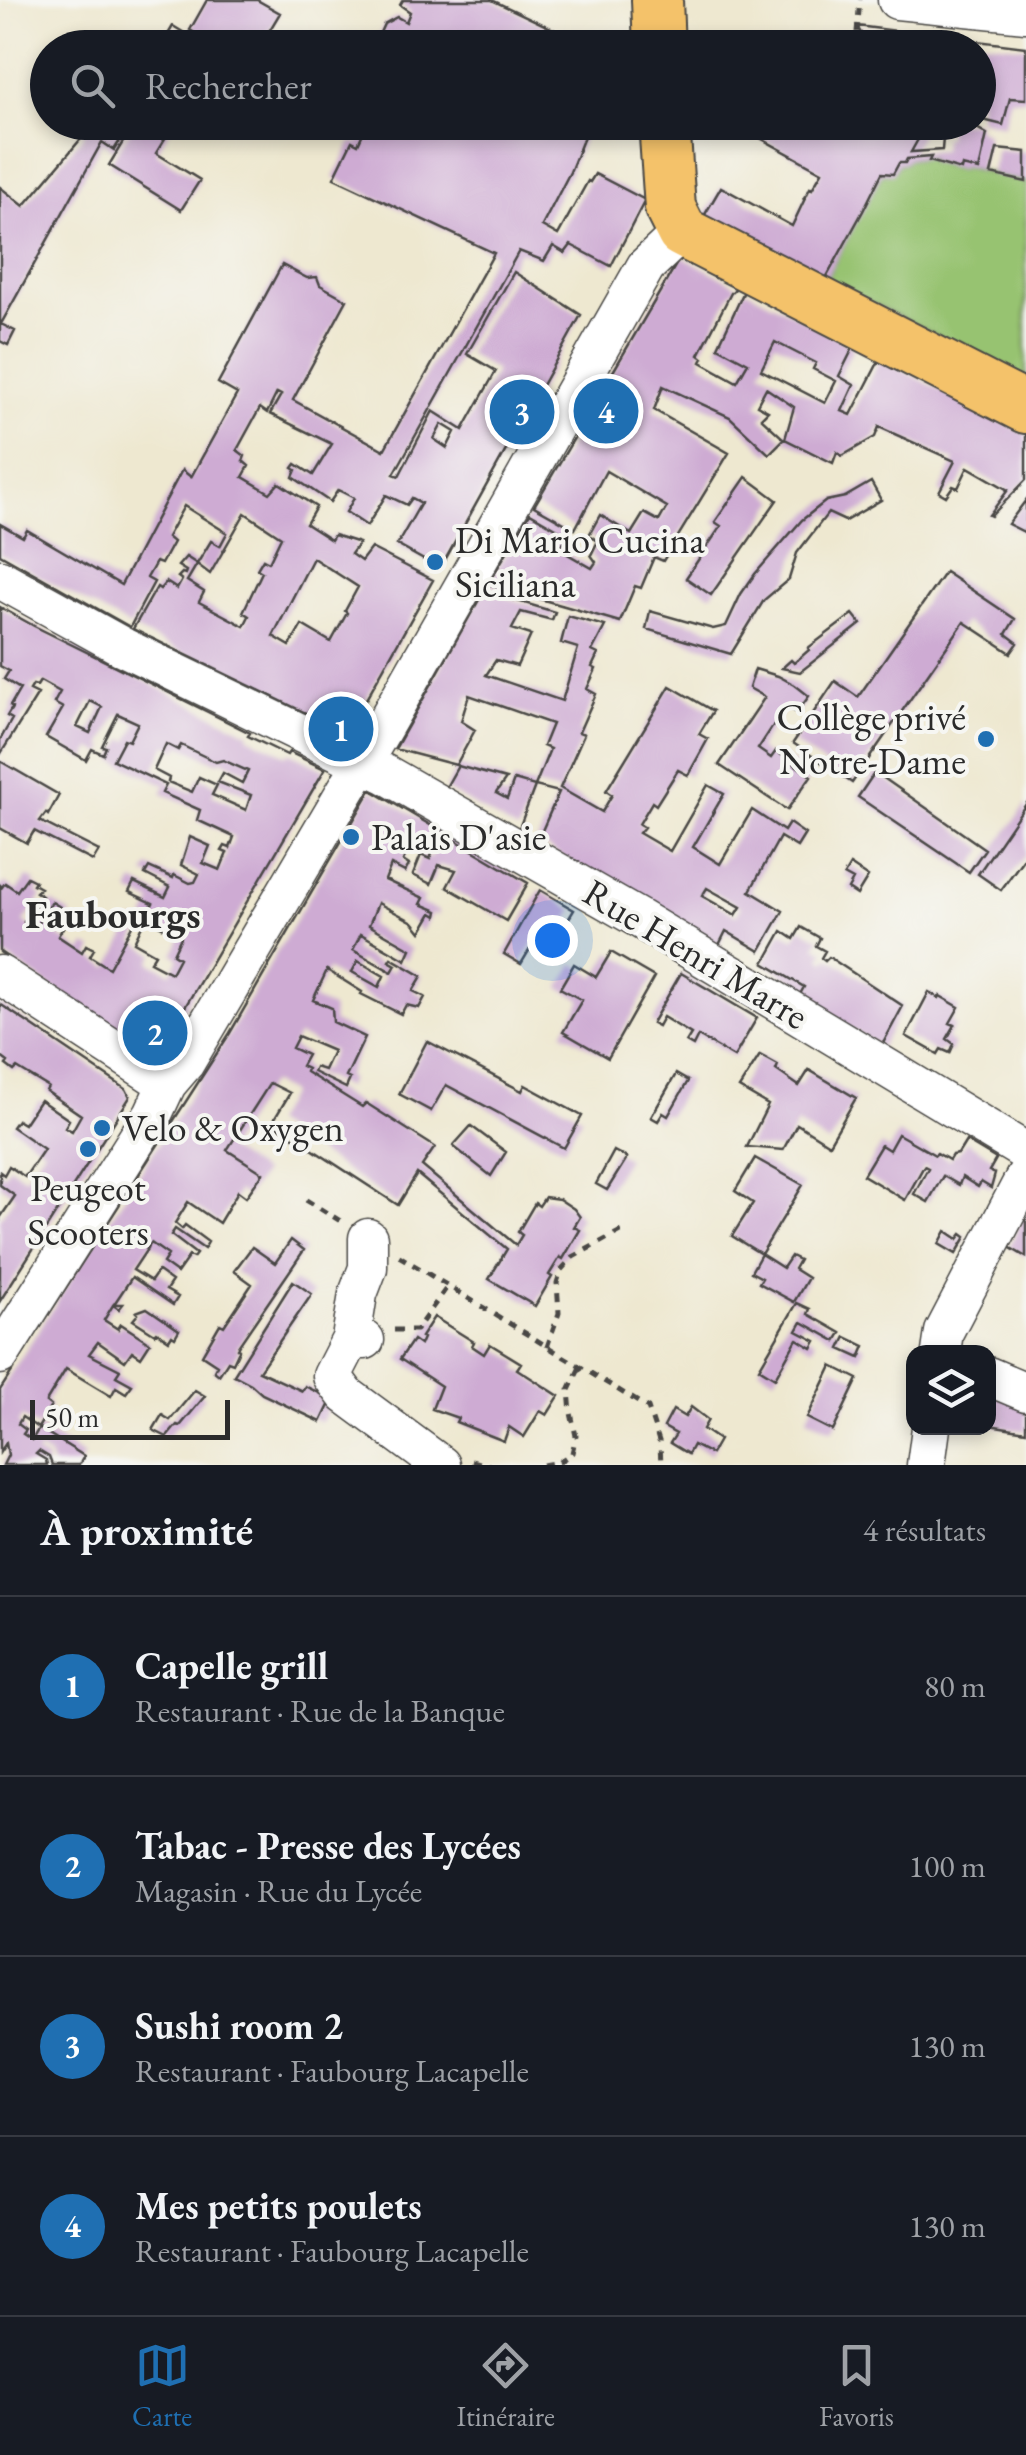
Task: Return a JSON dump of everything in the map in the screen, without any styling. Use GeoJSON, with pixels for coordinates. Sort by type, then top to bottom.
{"type":"FeatureCollection","features":[{"type":"Feature","properties":{"kind":"main road"},"geometry":{"type":"LineString","coordinates":[[657,30],[658,0]]}},
{"type":"Feature","properties":{"kind":"main road"},"geometry":{"type":"LineString","coordinates":[[665,140],[670,208],[682,232],[1026,408]]}},
{"type":"Feature","properties":{"kind":"street"},"geometry":{"type":"LineString","coordinates":[[898,0],[1026,13]]}},
{"type":"Feature","properties":{"kind":"street"},"geometry":{"type":"LineString","coordinates":[[0,1355],[154,1114],[167,1084],[186,1063],[646,266],[682,232]]}},
{"type":"Feature","properties":{"kind":"street","name":"Rue Henri Marre"},"geometry":{"type":"LineString","coordinates":[[0,579],[123,647],[361,763],[958,1095],[1026,1152]]}},
{"type":"Feature","properties":{"kind":"street"},"geometry":{"type":"LineString","coordinates":[[0,975],[167,1084]]}},
{"type":"Feature","properties":{"kind":"street"},"geometry":{"type":"LineString","coordinates":[[942,1345],[944,1332],[1026,1175]]}},
{"type":"Feature","properties":{"kind":"street"},"geometry":{"type":"LineString","coordinates":[[368,1238],[368,1268],[358,1294],[368,1340],[332,1376],[346,1395],[441,1465]]}},
{"type":"Feature","properties":{"kind":"street"},"geometry":{"type":"LineString","coordinates":[[996,1379],[1026,1392]]}},
{"type":"Feature","properties":{"kind":"street"},"geometry":{"type":"LineString","coordinates":[[926,1465],[931,1435]]}},
{"type":"Feature","properties":{"kind":"path"},"geometry":{"type":"LineString","coordinates":[[859,30],[860,0]]}},
{"type":"Feature","properties":{"kind":"path"},"geometry":{"type":"LineString","coordinates":[[306,1200],[648,1408],[660,1444],[661,1465]]}},
{"type":"Feature","properties":{"kind":"path"},"geometry":{"type":"LineString","coordinates":[[547,1347],[559,1313],[557,1283],[561,1270],[573,1257],[621,1231]]}},
{"type":"Feature","properties":{"kind":"path"},"geometry":{"type":"LineString","coordinates":[[368,1340],[393,1330],[416,1330],[448,1286]]}},
{"type":"Feature","properties":{"kind":"path"},"geometry":{"type":"LineString","coordinates":[[542,1465],[559,1464],[572,1453],[576,1436],[569,1390],[580,1367]]}},
{"type":"Feature","properties":{"kind":"green space"},"geometry":{"type":"Polygon","coordinates":[[[931,157],[930,161],[960,170],[962,166],[1026,182],[1026,380],[825,280],[882,173],[893,173],[907,159],[931,157]]]}},
{"type":"Feature","properties":{"kind":"building"},"geometry":{"type":"Polygon","coordinates":[[[207,0],[257,0],[280,13],[270,30],[190,30],[207,0]]]}},
{"type":"Feature","properties":{"kind":"building"},"geometry":{"type":"Polygon","coordinates":[[[403,0],[492,0],[555,30],[381,30],[397,17],[406,22],[410,12],[400,5],[403,0]]]}},
{"type":"Feature","properties":{"kind":"building"},"geometry":{"type":"Polygon","coordinates":[[[996,43],[1026,47],[1026,99],[1010,98],[1003,125],[996,123],[996,43]]]}},
{"type":"Feature","properties":{"kind":"building"},"geometry":{"type":"Polygon","coordinates":[[[80,140],[120,140],[114,150],[102,142],[1,324],[15,331],[8,345],[0,341],[0,187],[24,206],[80,140]]]}},
{"type":"Feature","properties":{"kind":"building"},"geometry":{"type":"Polygon","coordinates":[[[124,140],[164,140],[156,153],[200,180],[181,210],[109,165],[124,140]]]}},
{"type":"Feature","properties":{"kind":"building"},"geometry":{"type":"Polygon","coordinates":[[[360,140],[583,140],[542,226],[558,235],[595,174],[645,200],[611,266],[571,245],[565,253],[553,246],[544,261],[519,251],[394,474],[399,476],[433,411],[463,430],[496,371],[467,354],[514,272],[581,315],[440,569],[397,545],[421,503],[412,498],[407,505],[386,495],[367,526],[346,512],[354,498],[338,490],[330,502],[293,477],[296,464],[313,475],[332,444],[270,414],[281,395],[277,393],[267,413],[260,408],[237,450],[249,466],[243,477],[270,493],[279,483],[316,507],[306,524],[331,540],[334,535],[359,543],[351,554],[361,561],[371,548],[433,580],[347,733],[133,629],[157,587],[160,589],[166,582],[177,589],[182,580],[178,577],[186,571],[178,566],[186,557],[197,564],[211,541],[220,546],[227,533],[184,506],[167,537],[173,542],[161,564],[156,562],[147,578],[154,582],[130,627],[0,554],[0,524],[23,537],[27,530],[121,585],[182,470],[191,477],[237,394],[218,383],[282,265],[307,278],[317,277],[320,285],[347,300],[293,400],[384,450],[494,253],[334,178],[352,141],[358,144],[360,140]],[[442,424],[434,439],[447,448],[455,432],[442,424]],[[245,513],[210,574],[197,564],[187,581],[204,592],[199,602],[244,626],[249,616],[243,612],[262,572],[257,569],[263,559],[269,562],[281,537],[245,513]],[[313,558],[273,636],[290,646],[302,625],[331,642],[358,587],[313,558]]]}},
{"type":"Feature","properties":{"kind":"building"},"geometry":{"type":"Polygon","coordinates":[[[764,140],[918,140],[911,152],[942,150],[943,140],[986,140],[979,170],[962,166],[961,170],[929,161],[931,157],[907,159],[899,163],[893,174],[882,173],[825,280],[704,216],[721,187],[792,226],[822,172],[764,140]]]}},
{"type":"Feature","properties":{"kind":"building"},"geometry":{"type":"Polygon","coordinates":[[[997,149],[1026,152],[1026,182],[991,174],[997,149]]]}},
{"type":"Feature","properties":{"kind":"building"},"geometry":{"type":"Polygon","coordinates":[[[681,256],[738,286],[699,355],[703,358],[701,362],[737,382],[748,363],[718,347],[745,289],[854,346],[839,376],[854,385],[842,411],[851,415],[880,359],[1026,434],[1026,480],[991,516],[1008,490],[968,467],[958,488],[953,486],[946,496],[939,492],[955,461],[879,427],[875,437],[842,456],[837,452],[833,463],[785,439],[794,407],[766,388],[757,405],[768,411],[761,418],[784,439],[769,454],[730,417],[663,386],[654,410],[729,453],[663,561],[654,557],[641,588],[635,586],[620,622],[488,584],[530,513],[568,535],[559,549],[592,568],[596,562],[591,555],[598,541],[589,535],[600,515],[631,534],[644,513],[659,521],[667,507],[606,471],[575,529],[534,506],[681,256]],[[775,342],[761,370],[825,403],[836,381],[813,369],[816,363],[775,342]]]}},
{"type":"Feature","properties":{"kind":"building"},"geometry":{"type":"Polygon","coordinates":[[[746,477],[777,500],[711,595],[686,578],[721,526],[715,522],[746,477]]]}},
{"type":"Feature","properties":{"kind":"building"},"geometry":{"type":"Polygon","coordinates":[[[871,482],[881,500],[845,521],[828,513],[797,553],[789,579],[764,600],[731,654],[646,629],[650,611],[713,629],[726,626],[755,574],[802,520],[826,501],[845,497],[871,482]]]}},
{"type":"Feature","properties":{"kind":"building"},"geometry":{"type":"Polygon","coordinates":[[[1026,500],[1026,533],[1008,524],[1026,500]]]}},
{"type":"Feature","properties":{"kind":"building"},"geometry":{"type":"Polygon","coordinates":[[[945,572],[1015,619],[1006,634],[1018,643],[1011,653],[964,622],[852,783],[793,743],[835,681],[858,697],[945,572]]]}},
{"type":"Feature","properties":{"kind":"building"},"geometry":{"type":"Polygon","coordinates":[[[484,591],[555,612],[552,620],[521,612],[512,629],[531,635],[517,666],[496,660],[486,675],[562,701],[578,648],[561,643],[568,616],[605,626],[592,651],[598,654],[587,689],[596,694],[579,732],[584,734],[560,788],[602,812],[612,795],[606,791],[670,686],[713,711],[699,734],[708,739],[688,775],[678,770],[656,805],[652,802],[639,824],[644,827],[639,833],[670,851],[708,785],[724,794],[693,847],[720,864],[752,810],[784,831],[789,823],[805,834],[797,847],[780,837],[750,891],[783,911],[760,951],[726,931],[717,949],[537,842],[559,792],[535,786],[550,749],[543,746],[552,724],[469,695],[461,721],[475,730],[456,765],[395,749],[484,591]],[[707,888],[702,896],[736,915],[741,907],[707,888]]]}},
{"type":"Feature","properties":{"kind":"building"},"geometry":{"type":"Polygon","coordinates":[[[0,607],[250,733],[248,736],[325,769],[155,1058],[0,952],[0,885],[5,883],[17,891],[27,877],[35,881],[33,884],[40,888],[36,892],[42,896],[24,922],[34,929],[52,902],[71,914],[58,936],[82,952],[86,945],[94,949],[90,956],[109,968],[135,920],[143,923],[134,942],[155,954],[150,962],[171,973],[179,958],[173,954],[181,937],[145,918],[153,903],[129,892],[134,882],[165,897],[170,887],[145,874],[149,867],[173,878],[174,875],[195,882],[199,874],[181,865],[190,837],[210,846],[203,863],[220,870],[227,853],[222,851],[225,846],[230,848],[234,837],[197,820],[200,810],[162,793],[166,785],[113,760],[138,723],[118,714],[102,746],[106,747],[103,754],[92,749],[86,760],[46,737],[63,708],[54,703],[60,692],[40,681],[30,690],[38,694],[0,755],[0,740],[12,719],[7,716],[10,706],[20,689],[4,679],[9,671],[0,666],[0,607]],[[90,701],[77,727],[90,733],[102,707],[90,701]],[[166,744],[154,770],[169,778],[168,782],[192,792],[199,777],[217,785],[212,795],[246,810],[251,795],[218,782],[223,773],[242,783],[248,771],[223,760],[216,762],[181,745],[178,750],[166,744]]]}},
{"type":"Feature","properties":{"kind":"building"},"geometry":{"type":"Polygon","coordinates":[[[853,614],[861,624],[800,672],[782,668],[791,660],[794,663],[853,614]]]}},
{"type":"Feature","properties":{"kind":"building"},"geometry":{"type":"Polygon","coordinates":[[[755,669],[778,676],[809,696],[797,713],[786,706],[758,749],[771,758],[776,751],[811,776],[787,810],[719,765],[765,697],[749,688],[755,669]]]}},
{"type":"Feature","properties":{"kind":"building"},"geometry":{"type":"Polygon","coordinates":[[[0,761],[59,795],[40,821],[99,851],[93,861],[34,831],[27,843],[0,828],[0,761]]]}},
{"type":"Feature","properties":{"kind":"building"},"geometry":{"type":"Polygon","coordinates":[[[458,766],[506,779],[496,793],[507,799],[514,780],[535,786],[518,831],[445,789],[458,766]]]}},
{"type":"Feature","properties":{"kind":"building"},"geometry":{"type":"Polygon","coordinates":[[[875,772],[985,849],[969,872],[858,797],[875,772]]]}},
{"type":"Feature","properties":{"kind":"building"},"geometry":{"type":"Polygon","coordinates":[[[371,790],[528,883],[506,921],[447,887],[456,870],[439,865],[431,884],[413,875],[421,855],[430,859],[434,849],[405,843],[403,847],[408,850],[403,861],[409,865],[405,872],[391,865],[385,880],[424,898],[421,904],[438,911],[437,916],[432,913],[421,932],[413,922],[378,903],[369,925],[411,949],[406,960],[361,934],[353,950],[392,972],[396,965],[389,961],[391,958],[422,976],[413,991],[425,997],[419,1008],[406,1005],[401,1014],[361,994],[327,970],[313,1000],[332,1008],[333,1022],[365,1037],[346,1077],[350,1079],[346,1088],[313,1072],[315,1067],[324,1070],[333,1051],[298,1036],[292,1048],[307,1055],[301,1066],[306,1072],[362,1107],[366,1103],[435,1147],[422,1166],[516,1245],[522,1235],[518,1232],[535,1203],[539,1206],[545,1197],[559,1199],[574,1209],[580,1217],[574,1227],[580,1230],[549,1275],[552,1277],[535,1306],[489,1279],[507,1249],[417,1174],[398,1205],[272,1123],[290,1093],[270,1083],[227,1150],[263,1173],[246,1197],[238,1191],[219,1223],[188,1202],[175,1223],[182,1229],[185,1225],[208,1242],[204,1249],[175,1229],[171,1235],[196,1254],[193,1258],[189,1256],[177,1273],[163,1263],[168,1255],[151,1243],[133,1270],[151,1281],[158,1271],[172,1281],[166,1290],[178,1297],[173,1305],[132,1277],[114,1304],[123,1304],[119,1309],[113,1305],[104,1320],[118,1329],[121,1324],[150,1343],[141,1357],[132,1351],[125,1361],[98,1342],[89,1354],[120,1370],[116,1376],[132,1385],[126,1393],[116,1387],[111,1396],[66,1369],[46,1402],[51,1406],[38,1428],[22,1417],[18,1424],[32,1440],[39,1428],[84,1456],[79,1465],[52,1465],[49,1457],[39,1451],[36,1454],[47,1465],[3,1465],[8,1455],[6,1443],[0,1452],[0,1390],[230,1033],[371,790]],[[358,961],[352,972],[379,987],[384,976],[358,961]]]}},
{"type":"Feature","properties":{"kind":"building"},"geometry":{"type":"Polygon","coordinates":[[[1026,804],[1026,855],[1001,890],[978,874],[1026,804]]]}},
{"type":"Feature","properties":{"kind":"building"},"geometry":{"type":"Polygon","coordinates":[[[850,865],[868,877],[857,895],[848,889],[853,880],[844,875],[850,865]]]}},
{"type":"Feature","properties":{"kind":"building"},"geometry":{"type":"Polygon","coordinates":[[[540,890],[574,910],[551,948],[536,939],[521,964],[504,954],[540,890]]]}},
{"type":"Feature","properties":{"kind":"building"},"geometry":{"type":"Polygon","coordinates":[[[801,927],[820,938],[816,946],[825,951],[821,958],[825,961],[829,957],[903,1006],[881,1047],[798,998],[804,987],[764,963],[782,931],[794,939],[801,927]]]}},
{"type":"Feature","properties":{"kind":"building"},"geometry":{"type":"Polygon","coordinates":[[[611,952],[654,977],[608,1058],[563,1032],[582,1000],[560,988],[574,964],[596,977],[611,952]]]}},
{"type":"Feature","properties":{"kind":"building"},"geometry":{"type":"Polygon","coordinates":[[[681,973],[757,1018],[734,1057],[698,1036],[693,1046],[686,1042],[691,1034],[663,1017],[658,1026],[652,1023],[681,973]]]}},
{"type":"Feature","properties":{"kind":"building"},"geometry":{"type":"Polygon","coordinates":[[[929,992],[959,1007],[950,1023],[955,1025],[947,1039],[954,1044],[950,1053],[941,1049],[938,1054],[906,1036],[929,992]]]}},
{"type":"Feature","properties":{"kind":"building"},"geometry":{"type":"Polygon","coordinates":[[[0,1004],[126,1089],[130,1097],[0,1301],[0,1218],[15,1196],[0,1185],[0,1172],[4,1175],[9,1166],[25,1177],[44,1149],[12,1127],[17,1120],[24,1124],[40,1100],[69,1120],[65,1127],[72,1131],[81,1115],[46,1091],[48,1087],[6,1065],[8,1062],[0,1056],[0,1004]]]}},
{"type":"Feature","properties":{"kind":"building"},"geometry":{"type":"Polygon","coordinates":[[[427,1041],[522,1091],[525,1085],[582,1116],[564,1148],[446,1085],[431,1111],[399,1094],[427,1041]]]}},
{"type":"Feature","properties":{"kind":"building"},"geometry":{"type":"Polygon","coordinates":[[[760,1055],[778,1065],[776,1070],[799,1086],[809,1070],[856,1098],[829,1144],[797,1124],[783,1150],[747,1147],[768,1105],[739,1088],[760,1055]]]}},
{"type":"Feature","properties":{"kind":"building"},"geometry":{"type":"Polygon","coordinates":[[[676,1074],[688,1081],[668,1116],[663,1113],[658,1121],[651,1117],[676,1074]]]}},
{"type":"Feature","properties":{"kind":"building"},"geometry":{"type":"Polygon","coordinates":[[[471,1126],[506,1152],[491,1176],[453,1146],[471,1126]]]}},
{"type":"Feature","properties":{"kind":"building"},"geometry":{"type":"Polygon","coordinates":[[[898,1134],[949,1160],[966,1141],[996,1159],[989,1171],[995,1174],[991,1188],[981,1182],[978,1187],[962,1177],[959,1185],[943,1176],[928,1202],[914,1194],[928,1168],[924,1166],[905,1200],[863,1175],[881,1145],[889,1150],[898,1134]]]}},
{"type":"Feature","properties":{"kind":"building"},"geometry":{"type":"Polygon","coordinates":[[[614,1151],[627,1158],[607,1190],[596,1184],[614,1151]]]}},
{"type":"Feature","properties":{"kind":"building"},"geometry":{"type":"Polygon","coordinates":[[[755,1158],[803,1185],[761,1254],[732,1236],[753,1203],[735,1191],[755,1158]]]}},
{"type":"Feature","properties":{"kind":"building"},"geometry":{"type":"Polygon","coordinates":[[[1026,1211],[1026,1257],[1009,1247],[1026,1211]]]}},
{"type":"Feature","properties":{"kind":"building"},"geometry":{"type":"Polygon","coordinates":[[[946,1231],[958,1239],[962,1234],[966,1237],[956,1254],[939,1244],[946,1231]]]}},
{"type":"Feature","properties":{"kind":"building"},"geometry":{"type":"Polygon","coordinates":[[[291,1240],[304,1250],[237,1348],[233,1363],[228,1361],[219,1375],[214,1371],[217,1365],[202,1355],[220,1324],[224,1326],[252,1284],[234,1271],[252,1247],[275,1263],[291,1240]]]}},
{"type":"Feature","properties":{"kind":"building"},"geometry":{"type":"Polygon","coordinates":[[[761,1254],[783,1268],[791,1256],[799,1260],[794,1269],[808,1278],[794,1302],[759,1283],[762,1278],[751,1272],[761,1254]]]}},
{"type":"Feature","properties":{"kind":"building"},"geometry":{"type":"Polygon","coordinates":[[[293,1281],[312,1294],[259,1371],[302,1391],[305,1386],[332,1399],[321,1422],[262,1394],[234,1375],[293,1281]]]}},
{"type":"Feature","properties":{"kind":"building"},"geometry":{"type":"Polygon","coordinates":[[[797,1303],[841,1333],[836,1341],[802,1322],[797,1331],[816,1341],[812,1348],[797,1339],[775,1378],[759,1368],[797,1303]]]}},
{"type":"Feature","properties":{"kind":"building"},"geometry":{"type":"Polygon","coordinates":[[[147,1308],[179,1330],[175,1337],[172,1335],[169,1340],[133,1320],[136,1312],[147,1308]]]}},
{"type":"Feature","properties":{"kind":"building"},"geometry":{"type":"Polygon","coordinates":[[[434,1317],[474,1342],[472,1346],[484,1354],[490,1344],[521,1363],[517,1369],[559,1396],[547,1415],[540,1411],[524,1437],[509,1427],[504,1441],[432,1409],[441,1386],[400,1359],[413,1340],[420,1345],[434,1317]]]}},
{"type":"Feature","properties":{"kind":"building"},"geometry":{"type":"Polygon","coordinates":[[[846,1337],[865,1346],[860,1358],[840,1349],[846,1337]]]}},
{"type":"Feature","properties":{"kind":"building"},"geometry":{"type":"Polygon","coordinates":[[[832,1366],[858,1379],[833,1431],[807,1418],[832,1366]]]}},
{"type":"Feature","properties":{"kind":"building"},"geometry":{"type":"Polygon","coordinates":[[[195,1390],[205,1396],[180,1426],[167,1437],[153,1430],[162,1415],[170,1420],[195,1390]]]}},
{"type":"Feature","properties":{"kind":"building"},"geometry":{"type":"Polygon","coordinates":[[[996,1394],[1026,1401],[1026,1431],[996,1426],[996,1394]]]}},
{"type":"Feature","properties":{"kind":"building"},"geometry":{"type":"Polygon","coordinates":[[[691,1407],[708,1420],[703,1429],[719,1440],[711,1454],[693,1445],[688,1454],[670,1443],[676,1434],[664,1427],[673,1410],[685,1417],[691,1407]]]}},
{"type":"Feature","properties":{"kind":"place","name":"Mes petits poulets"},"geometry":{"type":"Point","coordinates":[606,411]}},
{"type":"Feature","properties":{"kind":"place","name":"Sushi room 2"},"geometry":{"type":"Point","coordinates":[522,412]}},
{"type":"Feature","properties":{"kind":"place","name":"Di Mario Cucina Siciliana"},"geometry":{"type":"Point","coordinates":[435,562]}},
{"type":"Feature","properties":{"kind":"place","name":"Capelle grill"},"geometry":{"type":"Point","coordinates":[341,729]}},
{"type":"Feature","properties":{"kind":"place","name":"Collège privé Notre-Dame"},"geometry":{"type":"Point","coordinates":[986,739]}},
{"type":"Feature","properties":{"kind":"place","name":"Palais D'asie"},"geometry":{"type":"Point","coordinates":[351,837]}},
{"type":"Feature","properties":{"kind":"place","name":"Tabac - Presse des Lycées"},"geometry":{"type":"Point","coordinates":[155,1033]}},
{"type":"Feature","properties":{"kind":"place","name":"Velo & Oxygen"},"geometry":{"type":"Point","coordinates":[102,1128]}},
{"type":"Feature","properties":{"kind":"place","name":"Peugeot Scooters"},"geometry":{"type":"Point","coordinates":[88,1149]}},
{"type":"Feature","properties":{"kind":"district","name":"Faubourgs"},"geometry":{"type":"Point","coordinates":[113,914]}}]}
